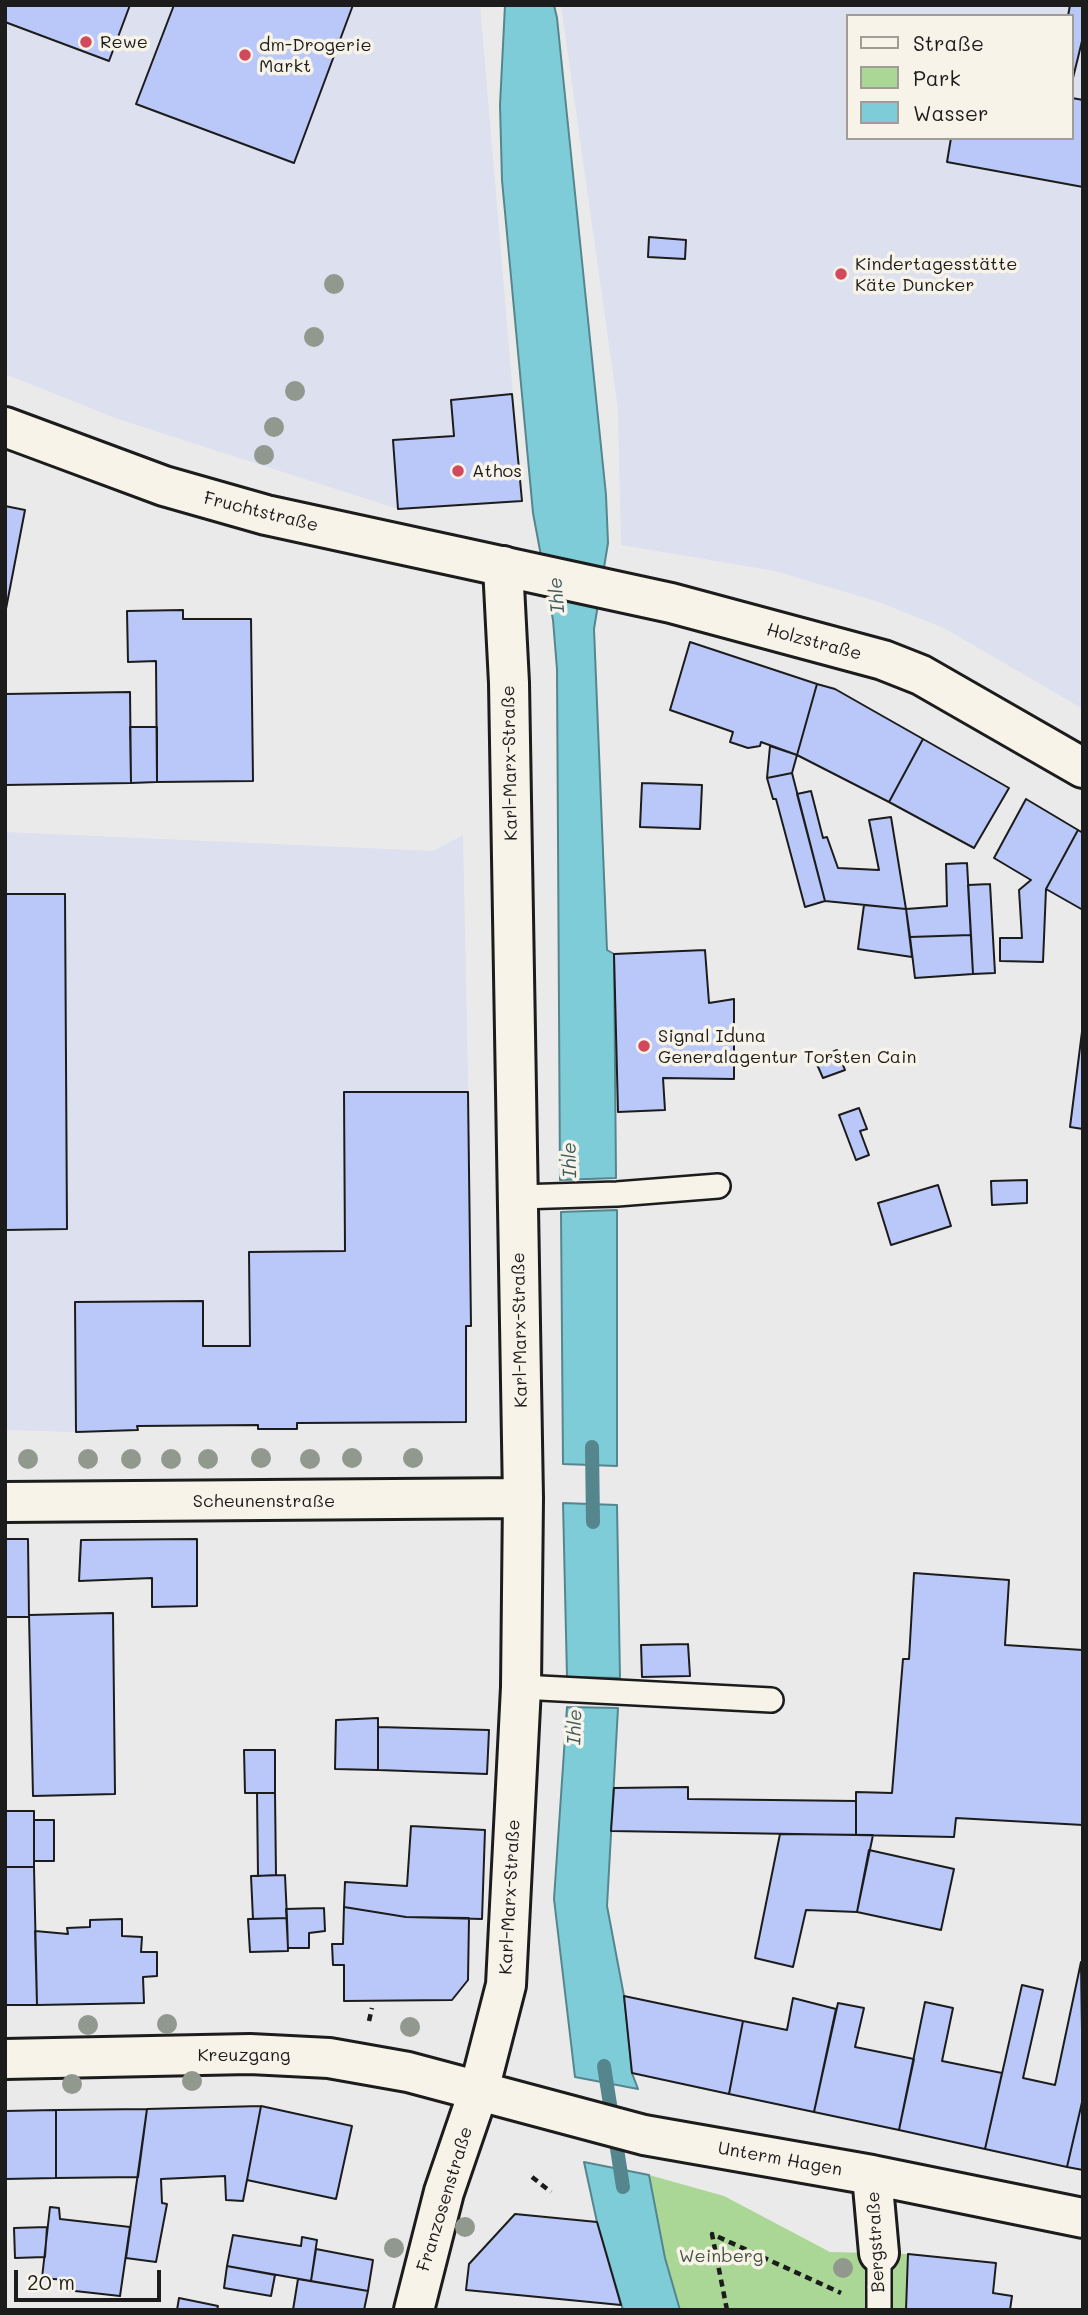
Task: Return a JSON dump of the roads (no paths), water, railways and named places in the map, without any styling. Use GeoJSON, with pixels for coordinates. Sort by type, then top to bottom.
{"type":"FeatureCollection","features":[{"type":"Feature","properties":{"kind":"street","name":"Fruchtstraße"},"geometry":{"type":"LineString","coordinates":[[5,427],[164,486],[216,501],[375,540],[514,569]]}},
{"type":"Feature","properties":{"kind":"street","name":"Holzstraße"},"geometry":{"type":"LineString","coordinates":[[514,569],[616,590],[883,660],[921,675],[1083,768]]}},
{"type":"Feature","properties":{"kind":"street","name":"Karl-Marx-Straße"},"geometry":{"type":"LineString","coordinates":[[479,2090],[506,1985],[521,1688],[523,1498],[509,697],[514,569]]}},
{"type":"Feature","properties":{"kind":"street","name":"Scheunenstraße"},"geometry":{"type":"LineString","coordinates":[[5,1502],[523,1498]]}},
{"type":"Feature","properties":{"kind":"street","name":"Kreuzgang"},"geometry":{"type":"LineString","coordinates":[[5,2059],[308,2055],[408,2071],[479,2090]]}},
{"type":"Feature","properties":{"kind":"street","name":"Unterm Hagen"},"geometry":{"type":"LineString","coordinates":[[479,2090],[580,2120],[644,2135],[872,2175],[1083,2218]]}},
{"type":"Feature","properties":{"kind":"street","name":"Franzosenstraße"},"geometry":{"type":"LineString","coordinates":[[414,2310],[444,2192],[479,2090]]}},
{"type":"Feature","properties":{"kind":"street","name":"Bergstraße"},"geometry":{"type":"LineString","coordinates":[[872,2175],[879,2253]]}},
{"type":"Feature","properties":{"kind":"lane"},"geometry":{"type":"LineString","coordinates":[[518,1197],[617,1194],[718,1186]]}},
{"type":"Feature","properties":{"kind":"lane"},"geometry":{"type":"LineString","coordinates":[[521,1688],[771,1700]]}},
{"type":"Feature","properties":{"kind":"lane","name":"Bergstraße"},"geometry":{"type":"LineString","coordinates":[[879,2253],[879,2310]]}},
{"type":"Feature","properties":{"kind":"water"},"geometry":{"type":"Polygon","coordinates":[[[505,5],[554,5],[557,18],[606,495],[608,543],[594,629],[607,950],[614,954],[616,1178],[560,1180],[557,669],[553,620],[533,513],[502,180],[500,105],[505,5]]]}},
{"type":"Feature","properties":{"kind":"water"},"geometry":{"type":"Polygon","coordinates":[[[617,1210],[617,1466],[563,1464],[561,1212],[617,1210]]]}},
{"type":"Feature","properties":{"kind":"water"},"geometry":{"type":"Polygon","coordinates":[[[563,1503],[617,1505],[620,1678],[567,1677],[563,1503]]]}},
{"type":"Feature","properties":{"kind":"water"},"geometry":{"type":"Polygon","coordinates":[[[567,1707],[618,1708],[607,1906],[624,1996],[632,2073],[638,2089],[575,2077],[554,1899],[567,1707]]]}},
{"type":"Feature","properties":{"kind":"water"},"geometry":{"type":"Polygon","coordinates":[[[584,2162],[649,2175],[665,2258],[680,2310],[623,2310],[597,2222],[584,2162]]]}},
{"type":"Feature","properties":{"kind":"waterway","name":"Ihle"},"geometry":{"type":"LineString","coordinates":[[592,1447],[593,1522]]}},
{"type":"Feature","properties":{"kind":"waterway","name":"Ihle"},"geometry":{"type":"LineString","coordinates":[[604,2066],[623,2187]]}},
{"type":"Feature","properties":{"kind":"place","name":"Rewe"},"geometry":{"type":"Point","coordinates":[86,42]}},
{"type":"Feature","properties":{"kind":"place","name":"dm-Drogerie Markt"},"geometry":{"type":"Point","coordinates":[245,55]}},
{"type":"Feature","properties":{"kind":"place","name":"Kindertagesstätte Käte Duncker"},"geometry":{"type":"Point","coordinates":[841,274]}},
{"type":"Feature","properties":{"kind":"place","name":"Athos"},"geometry":{"type":"Point","coordinates":[458,471]}},
{"type":"Feature","properties":{"kind":"place","name":"Signal Iduna Generalagentur Torsten Cain"},"geometry":{"type":"Point","coordinates":[644,1046]}},
{"type":"Feature","properties":{"kind":"park label","name":"Weinberg"},"geometry":{"type":"Point","coordinates":[721,2256]}}]}
